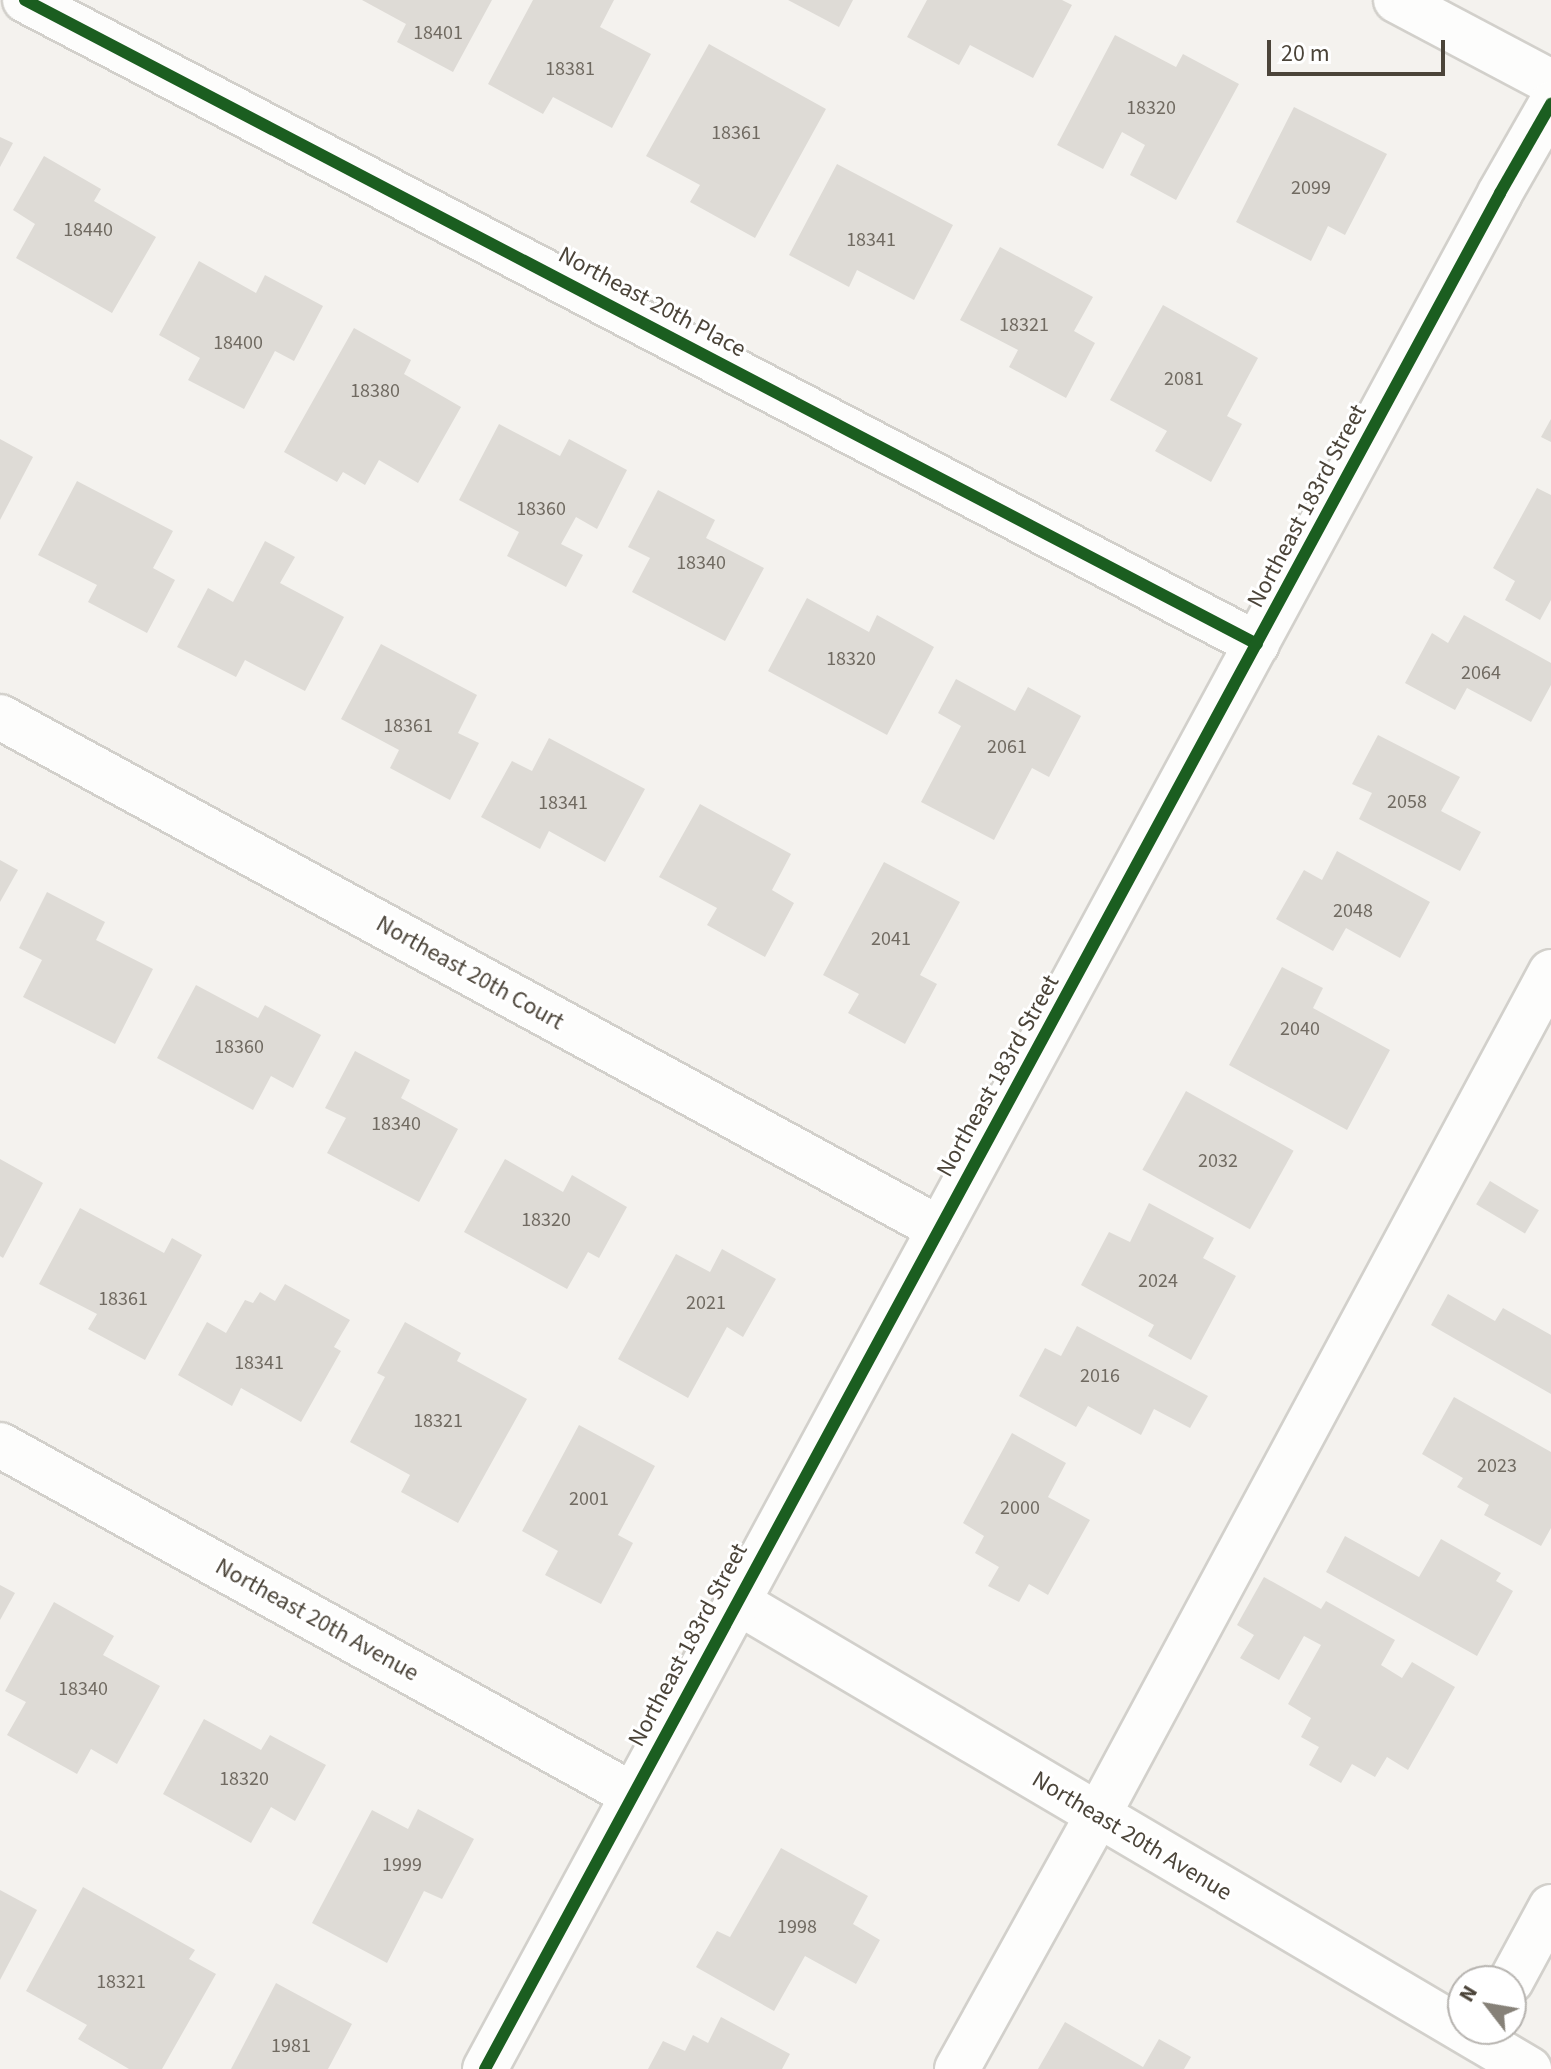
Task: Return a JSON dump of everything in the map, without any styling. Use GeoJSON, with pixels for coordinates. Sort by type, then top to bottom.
{"type":"FeatureCollection","features":[{"type":"Feature","properties":{"kind":"street","name":"Northeast 20th Place"},"geometry":{"type":"LineString","coordinates":[[25,0],[1257,644]]}},
{"type":"Feature","properties":{"kind":"street"},"geometry":{"type":"LineString","coordinates":[[1396,0],[1551,82]]}},
{"type":"Feature","properties":{"kind":"street","name":"Northeast 183rd Street"},"geometry":{"type":"LineString","coordinates":[[485,2069],[736,1601],[1551,104]]}},
{"type":"Feature","properties":{"kind":"street","name":"Northeast 20th Court"},"geometry":{"type":"LineString","coordinates":[[0,717],[940,1229]]}},
{"type":"Feature","properties":{"kind":"street"},"geometry":{"type":"LineString","coordinates":[[957,2069],[1098,1815],[1551,972]]}},
{"type":"Feature","properties":{"kind":"street","name":"Northeast 20th Avenue"},"geometry":{"type":"LineString","coordinates":[[0,1445],[633,1795]]}},
{"type":"Feature","properties":{"kind":"street","name":"Northeast 20th Avenue"},"geometry":{"type":"LineString","coordinates":[[736,1601],[1098,1815],[1475,2046],[1529,2069]]}},
{"type":"Feature","properties":{"kind":"street"},"geometry":{"type":"LineString","coordinates":[[1520,1965],[1551,1907]]}},
{"type":"Feature","properties":{"kind":"building"},"geometry":{"type":"Polygon","coordinates":[[[362,0],[492,0],[453,72],[397,42],[406,24],[362,0]]]}},
{"type":"Feature","properties":{"kind":"building"},"geometry":{"type":"Polygon","coordinates":[[[533,0],[614,0],[600,27],[651,54],[612,128],[553,97],[543,114],[488,84],[533,0]]]}},
{"type":"Feature","properties":{"kind":"building"},"geometry":{"type":"Polygon","coordinates":[[[788,0],[853,0],[839,27],[788,0]]]}},
{"type":"Feature","properties":{"kind":"building"},"geometry":{"type":"Polygon","coordinates":[[[927,0],[1062,0],[1072,5],[1033,78],[970,45],[959,65],[907,37],[927,0]]]}},
{"type":"Feature","properties":{"kind":"building"},"geometry":{"type":"Polygon","coordinates":[[[1115,35],[1176,67],[1183,54],[1239,84],[1176,200],[1130,175],[1145,145],[1122,132],[1103,169],[1057,145],[1115,35]]]}},
{"type":"Feature","properties":{"kind":"building"},"geometry":{"type":"Polygon","coordinates":[[[709,44],[826,109],[755,238],[690,202],[700,185],[646,156],[709,44]]]}},
{"type":"Feature","properties":{"kind":"building"},"geometry":{"type":"Polygon","coordinates":[[[1294,107],[1387,154],[1345,235],[1328,226],[1311,261],[1236,222],[1294,107]]]}},
{"type":"Feature","properties":{"kind":"building"},"geometry":{"type":"Polygon","coordinates":[[[0,137],[13,143],[0,167],[0,137]]]}},
{"type":"Feature","properties":{"kind":"building"},"geometry":{"type":"Polygon","coordinates":[[[44,156],[101,189],[94,201],[156,237],[112,313],[16,258],[35,224],[13,210],[44,156]]]}},
{"type":"Feature","properties":{"kind":"building"},"geometry":{"type":"Polygon","coordinates":[[[837,164],[953,225],[914,300],[857,270],[849,287],[789,255],[837,164]]]}},
{"type":"Feature","properties":{"kind":"building"},"geometry":{"type":"Polygon","coordinates":[[[1000,247],[1093,297],[1074,331],[1095,343],[1066,398],[1009,367],[1018,350],[960,320],[1000,247]]]}},
{"type":"Feature","properties":{"kind":"building"},"geometry":{"type":"Polygon","coordinates":[[[199,261],[256,293],[265,275],[323,306],[294,361],[275,351],[244,409],[188,380],[200,358],[159,335],[199,261]]]}},
{"type":"Feature","properties":{"kind":"building"},"geometry":{"type":"Polygon","coordinates":[[[1163,305],[1258,358],[1227,416],[1242,424],[1211,482],[1155,451],[1167,431],[1110,400],[1163,305]]]}},
{"type":"Feature","properties":{"kind":"building"},"geometry":{"type":"Polygon","coordinates":[[[354,328],[411,360],[404,374],[461,407],[418,483],[379,460],[365,485],[343,472],[337,482],[284,452],[354,328]]]}},
{"type":"Feature","properties":{"kind":"building"},"geometry":{"type":"Polygon","coordinates":[[[1551,419],[1551,442],[1541,437],[1551,419]]]}},
{"type":"Feature","properties":{"kind":"building"},"geometry":{"type":"Polygon","coordinates":[[[499,424],[560,456],[569,439],[627,470],[597,529],[576,517],[561,544],[583,555],[566,587],[507,556],[519,532],[459,500],[499,424]]]}},
{"type":"Feature","properties":{"kind":"building"},"geometry":{"type":"Polygon","coordinates":[[[0,439],[33,457],[0,520],[0,439]]]}},
{"type":"Feature","properties":{"kind":"building"},"geometry":{"type":"Polygon","coordinates":[[[77,481],[173,531],[153,568],[175,580],[147,633],[88,602],[97,585],[38,555],[77,481]]]}},
{"type":"Feature","properties":{"kind":"building"},"geometry":{"type":"Polygon","coordinates":[[[1537,488],[1551,495],[1551,600],[1540,620],[1505,600],[1515,581],[1493,568],[1537,488]]]}},
{"type":"Feature","properties":{"kind":"building"},"geometry":{"type":"Polygon","coordinates":[[[658,490],[715,520],[706,538],[764,568],[725,641],[632,592],[650,558],[628,547],[658,490]]]}},
{"type":"Feature","properties":{"kind":"building"},"geometry":{"type":"Polygon","coordinates":[[[265,541],[295,557],[280,583],[344,617],[305,691],[245,660],[236,677],[177,647],[208,588],[233,602],[265,541]]]}},
{"type":"Feature","properties":{"kind":"building"},"geometry":{"type":"Polygon","coordinates":[[[807,598],[869,632],[877,615],[934,647],[887,735],[768,671],[807,598]]]}},
{"type":"Feature","properties":{"kind":"building"},"geometry":{"type":"Polygon","coordinates":[[[1464,615],[1551,663],[1551,685],[1531,722],[1467,688],[1455,710],[1405,683],[1432,633],[1448,643],[1464,615]]]}},
{"type":"Feature","properties":{"kind":"building"},"geometry":{"type":"Polygon","coordinates":[[[381,644],[477,695],[458,733],[479,743],[450,800],[390,768],[399,750],[341,719],[381,644]]]}},
{"type":"Feature","properties":{"kind":"building"},"geometry":{"type":"Polygon","coordinates":[[[956,679],[1015,711],[1028,687],[1081,716],[1049,777],[1032,768],[994,840],[921,802],[961,726],[938,713],[956,679]]]}},
{"type":"Feature","properties":{"kind":"building"},"geometry":{"type":"Polygon","coordinates":[[[1378,735],[1460,777],[1441,811],[1481,832],[1460,871],[1359,819],[1372,793],[1352,784],[1378,735]]]}},
{"type":"Feature","properties":{"kind":"building"},"geometry":{"type":"Polygon","coordinates":[[[549,738],[645,789],[605,862],[549,831],[540,849],[481,817],[512,761],[532,771],[549,738]]]}},
{"type":"Feature","properties":{"kind":"building"},"geometry":{"type":"Polygon","coordinates":[[[700,804],[791,854],[772,890],[794,903],[765,957],[707,925],[717,908],[659,877],[700,804]]]}},
{"type":"Feature","properties":{"kind":"building"},"geometry":{"type":"Polygon","coordinates":[[[1337,851],[1430,902],[1400,958],[1346,928],[1333,951],[1276,919],[1304,870],[1322,880],[1337,851]]]}},
{"type":"Feature","properties":{"kind":"building"},"geometry":{"type":"Polygon","coordinates":[[[0,860],[18,870],[0,902],[0,860]]]}},
{"type":"Feature","properties":{"kind":"building"},"geometry":{"type":"Polygon","coordinates":[[[884,862],[960,902],[920,975],[937,984],[905,1044],[848,1013],[859,994],[823,975],[884,862]]]}},
{"type":"Feature","properties":{"kind":"building"},"geometry":{"type":"Polygon","coordinates":[[[47,892],[105,922],[96,940],[153,969],[115,1044],[23,997],[42,960],[19,948],[47,892]]]}},
{"type":"Feature","properties":{"kind":"building"},"geometry":{"type":"Polygon","coordinates":[[[1282,967],[1323,988],[1313,1008],[1390,1050],[1347,1130],[1229,1065],[1282,967]]]}},
{"type":"Feature","properties":{"kind":"building"},"geometry":{"type":"Polygon","coordinates":[[[196,985],[258,1018],[265,1005],[321,1035],[293,1088],[271,1076],[253,1110],[157,1058],[196,985]]]}},
{"type":"Feature","properties":{"kind":"building"},"geometry":{"type":"Polygon","coordinates":[[[355,1051],[410,1080],[401,1098],[458,1129],[419,1202],[327,1153],[346,1118],[325,1108],[355,1051]]]}},
{"type":"Feature","properties":{"kind":"building"},"geometry":{"type":"Polygon","coordinates":[[[1186,1091],[1294,1151],[1250,1229],[1142,1170],[1186,1091]]]}},
{"type":"Feature","properties":{"kind":"building"},"geometry":{"type":"Polygon","coordinates":[[[0,1159],[43,1183],[3,1258],[0,1256],[0,1159]]]}},
{"type":"Feature","properties":{"kind":"building"},"geometry":{"type":"Polygon","coordinates":[[[505,1159],[563,1192],[572,1175],[627,1207],[599,1258],[588,1252],[567,1289],[464,1232],[505,1159]]]}},
{"type":"Feature","properties":{"kind":"building"},"geometry":{"type":"Polygon","coordinates":[[[1490,1181],[1539,1210],[1525,1234],[1476,1204],[1490,1181]]]}},
{"type":"Feature","properties":{"kind":"building"},"geometry":{"type":"Polygon","coordinates":[[[1149,1203],[1214,1238],[1203,1258],[1236,1276],[1191,1360],[1148,1336],[1154,1325],[1081,1285],[1109,1232],[1130,1242],[1149,1203]]]}},
{"type":"Feature","properties":{"kind":"building"},"geometry":{"type":"Polygon","coordinates":[[[80,1208],[164,1253],[172,1238],[202,1255],[145,1360],[88,1329],[97,1314],[39,1284],[80,1208]]]}},
{"type":"Feature","properties":{"kind":"building"},"geometry":{"type":"Polygon","coordinates":[[[722,1249],[776,1279],[743,1337],[727,1327],[688,1398],[618,1359],[676,1254],[710,1272],[722,1249]]]}},
{"type":"Feature","properties":{"kind":"building"},"geometry":{"type":"Polygon","coordinates":[[[285,1284],[350,1320],[334,1347],[341,1351],[301,1422],[241,1388],[232,1406],[178,1375],[207,1322],[226,1333],[245,1300],[253,1303],[260,1292],[275,1301],[285,1284]]]}},
{"type":"Feature","properties":{"kind":"building"},"geometry":{"type":"Polygon","coordinates":[[[1448,1294],[1495,1321],[1503,1308],[1551,1335],[1551,1394],[1431,1325],[1448,1294]]]}},
{"type":"Feature","properties":{"kind":"building"},"geometry":{"type":"Polygon","coordinates":[[[405,1322],[461,1353],[457,1361],[527,1399],[458,1523],[401,1492],[410,1475],[350,1442],[385,1377],[377,1373],[405,1322]]]}},
{"type":"Feature","properties":{"kind":"building"},"geometry":{"type":"Polygon","coordinates":[[[1077,1326],[1208,1396],[1190,1428],[1154,1409],[1141,1435],[1088,1406],[1076,1427],[1019,1396],[1045,1348],[1061,1356],[1077,1326]]]}},
{"type":"Feature","properties":{"kind":"building"},"geometry":{"type":"Polygon","coordinates":[[[1454,1397],[1551,1452],[1551,1528],[1541,1546],[1484,1515],[1489,1505],[1457,1487],[1463,1478],[1422,1454],[1454,1397]]]}},
{"type":"Feature","properties":{"kind":"building"},"geometry":{"type":"Polygon","coordinates":[[[579,1425],[655,1466],[618,1535],[633,1543],[601,1604],[545,1575],[558,1551],[522,1531],[579,1425]]]}},
{"type":"Feature","properties":{"kind":"building"},"geometry":{"type":"Polygon","coordinates":[[[1012,1433],[1066,1463],[1048,1497],[1090,1520],[1048,1595],[1029,1584],[1019,1602],[988,1586],[999,1567],[975,1553],[984,1536],[963,1523],[1012,1433]]]}},
{"type":"Feature","properties":{"kind":"building"},"geometry":{"type":"Polygon","coordinates":[[[1345,1536],[1419,1577],[1441,1539],[1501,1573],[1496,1581],[1513,1591],[1477,1656],[1326,1572],[1345,1536]]]}},
{"type":"Feature","properties":{"kind":"building"},"geometry":{"type":"Polygon","coordinates":[[[1264,1577],[1321,1609],[1326,1601],[1395,1640],[1381,1665],[1402,1678],[1412,1662],[1455,1687],[1408,1770],[1387,1757],[1375,1777],[1352,1764],[1341,1783],[1309,1765],[1319,1747],[1301,1737],[1311,1718],[1288,1704],[1321,1645],[1304,1636],[1279,1680],[1240,1658],[1254,1635],[1237,1625],[1264,1577]]]}},
{"type":"Feature","properties":{"kind":"building"},"geometry":{"type":"Polygon","coordinates":[[[0,1585],[15,1593],[0,1620],[0,1585]]]}},
{"type":"Feature","properties":{"kind":"building"},"geometry":{"type":"Polygon","coordinates":[[[54,1602],[114,1636],[103,1655],[160,1686],[117,1764],[91,1749],[77,1774],[7,1735],[26,1702],[5,1691],[54,1602]]]}},
{"type":"Feature","properties":{"kind":"building"},"geometry":{"type":"Polygon","coordinates":[[[204,1719],[261,1750],[270,1735],[326,1765],[295,1821],[271,1807],[251,1843],[163,1794],[204,1719]]]}},
{"type":"Feature","properties":{"kind":"building"},"geometry":{"type":"Polygon","coordinates":[[[418,1809],[474,1839],[442,1899],[424,1891],[387,1963],[312,1923],[372,1810],[408,1829],[418,1809]]]}},
{"type":"Feature","properties":{"kind":"building"},"geometry":{"type":"Polygon","coordinates":[[[781,1848],[868,1896],[853,1924],[880,1940],[856,1984],[805,1956],[774,2011],[696,1967],[717,1931],[730,1937],[781,1848]]]}},
{"type":"Feature","properties":{"kind":"building"},"geometry":{"type":"Polygon","coordinates":[[[83,1887],[195,1950],[189,1959],[216,1974],[162,2069],[129,2069],[78,2039],[87,2025],[26,1991],[83,1887]]]}},
{"type":"Feature","properties":{"kind":"building"},"geometry":{"type":"Polygon","coordinates":[[[0,1890],[37,1910],[0,1980],[0,1890]]]}},
{"type":"Feature","properties":{"kind":"building"},"geometry":{"type":"Polygon","coordinates":[[[276,1983],[352,2024],[328,2069],[231,2069],[276,1983]]]}},
{"type":"Feature","properties":{"kind":"building"},"geometry":{"type":"Polygon","coordinates":[[[721,2017],[790,2054],[782,2069],[648,2069],[663,2041],[685,2051],[693,2035],[708,2043],[721,2017]]]}},
{"type":"Feature","properties":{"kind":"building"},"geometry":{"type":"Polygon","coordinates":[[[1065,2022],[1143,2067],[1159,2039],[1191,2057],[1184,2069],[1038,2069],[1065,2022]]]}},
{"type":"Feature","properties":{"kind":"cycle path"},"geometry":{"type":"LineString","coordinates":[[25,0],[1257,644]]}},
{"type":"Feature","properties":{"kind":"cycle path"},"geometry":{"type":"LineString","coordinates":[[485,2069],[1551,104]]}}]}
